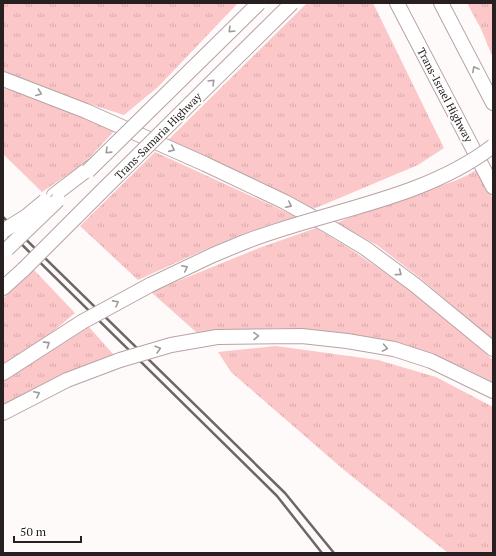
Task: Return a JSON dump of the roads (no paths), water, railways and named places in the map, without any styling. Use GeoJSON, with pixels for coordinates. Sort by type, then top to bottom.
{"type":"FeatureCollection","features":[{"type":"Feature","properties":{"kind":"highway"},"geometry":{"type":"LineString","coordinates":[[5,251],[56,197],[90,168],[258,3]]}},
{"type":"Feature","properties":{"kind":"highway","name":"Trans-Samaria Highway"},"geometry":{"type":"LineString","coordinates":[[3,288],[24,269],[292,3]]}},
{"type":"Feature","properties":{"kind":"highway","name":"Trans-Israel Highway"},"geometry":{"type":"LineString","coordinates":[[397,3],[493,187]]}},
{"type":"Feature","properties":{"kind":"highway"},"geometry":{"type":"LineString","coordinates":[[441,3],[493,103]]}},
{"type":"Feature","properties":{"kind":"highway"},"geometry":{"type":"LineString","coordinates":[[3,79],[86,111],[205,164],[285,202],[325,224],[365,248],[409,280],[493,349]]}},
{"type":"Feature","properties":{"kind":"highway"},"geometry":{"type":"LineString","coordinates":[[333,214],[438,168],[464,155],[493,135]]}},
{"type":"Feature","properties":{"kind":"highway"},"geometry":{"type":"LineString","coordinates":[[3,373],[82,322],[150,285],[213,255],[266,234],[427,183],[468,162],[493,146]]}},
{"type":"Feature","properties":{"kind":"highway"},"geometry":{"type":"LineString","coordinates":[[3,231],[56,197]]}},
{"type":"Feature","properties":{"kind":"highway"},"geometry":{"type":"LineString","coordinates":[[3,413],[67,380],[120,360],[171,345],[217,337],[302,336],[347,341],[394,349],[431,361],[461,374],[493,391]]}},
{"type":"Feature","properties":{"kind":"railway"},"geometry":{"type":"LineString","coordinates":[[3,217],[285,493],[334,553]]}},
{"type":"Feature","properties":{"kind":"railway"},"geometry":{"type":"LineString","coordinates":[[3,226],[277,496],[322,553]]}}]}
